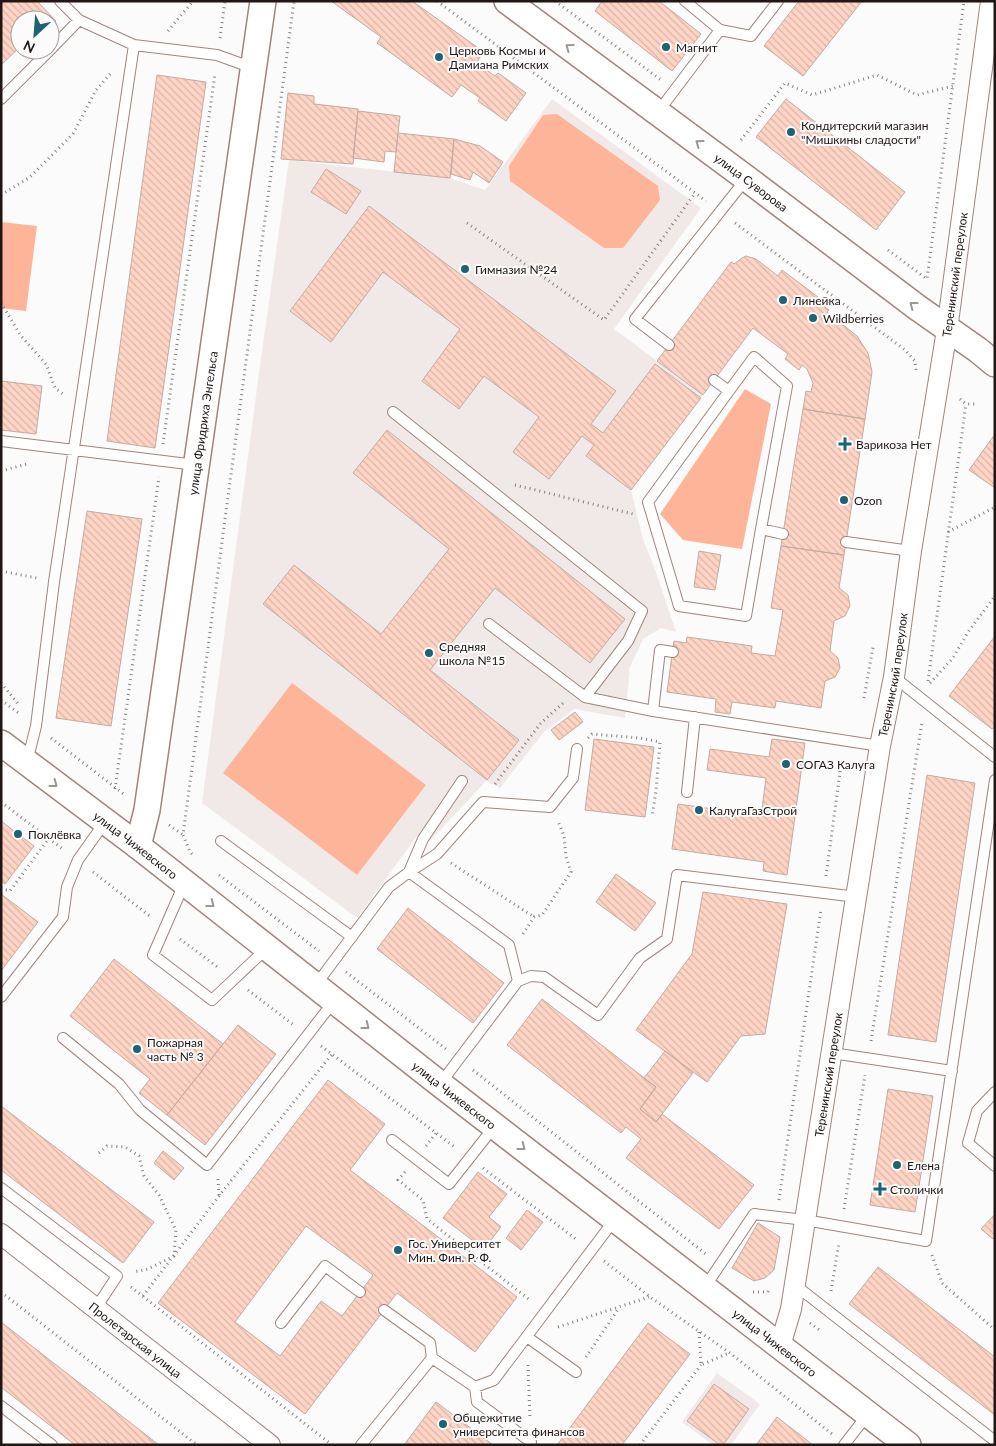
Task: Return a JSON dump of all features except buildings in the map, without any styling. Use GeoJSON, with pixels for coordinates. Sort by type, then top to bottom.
{"type":"FeatureCollection","features":[{"type":"Feature","properties":{"kind":"street","name":"улица Фридриха Энгельса"},"geometry":{"type":"LineString","coordinates":[[138,846],[147,810],[263,1]]}},
{"type":"Feature","properties":{"kind":"street","name":"улица Суворова"},"geometry":{"type":"LineString","coordinates":[[507,1],[995,364]]}},
{"type":"Feature","properties":{"kind":"street","name":"Теренинский переулок"},"geometry":{"type":"LineString","coordinates":[[780,1346],[791,1308],[795,1285],[796,1219],[832,1053],[880,746],[894,677],[911,550],[947,330],[992,12]]}},
{"type":"Feature","properties":{"kind":"street","name":"улица Чижевского"},"geometry":{"type":"LineString","coordinates":[[1,744],[138,846],[440,1084],[908,1445]]}},
{"type":"Feature","properties":{"kind":"street","name":"Пролетарская улица"},"geometry":{"type":"LineString","coordinates":[[1,1234],[270,1445]]}},
{"type":"Feature","properties":{"kind":"lane"},"geometry":{"type":"LineString","coordinates":[[60,1],[79,20],[134,45],[217,55],[254,68]]}},
{"type":"Feature","properties":{"kind":"lane"},"geometry":{"type":"LineString","coordinates":[[685,1],[720,30],[752,36],[778,1]]}},
{"type":"Feature","properties":{"kind":"lane"},"geometry":{"type":"LineString","coordinates":[[60,40],[79,20]]}},
{"type":"Feature","properties":{"kind":"lane"},"geometry":{"type":"LineString","coordinates":[[658,113],[720,30]]}},
{"type":"Feature","properties":{"kind":"lane"},"geometry":{"type":"LineString","coordinates":[[26,763],[36,726],[79,407],[134,45]]}},
{"type":"Feature","properties":{"kind":"lane"},"geometry":{"type":"LineString","coordinates":[[1,99],[40,60]]}},
{"type":"Feature","properties":{"kind":"lane"},"geometry":{"type":"LineString","coordinates":[[669,345],[635,318],[746,178]]}},
{"type":"Feature","properties":{"kind":"lane"},"geometry":{"type":"LineString","coordinates":[[754,357],[786,386],[746,616],[680,606],[653,518],[648,502],[754,357]]}},
{"type":"Feature","properties":{"kind":"lane"},"geometry":{"type":"LineString","coordinates":[[714,380],[729,391]]}},
{"type":"Feature","properties":{"kind":"lane"},"geometry":{"type":"LineString","coordinates":[[393,412],[642,611],[628,641],[585,697]]}},
{"type":"Feature","properties":{"kind":"lane"},"geometry":{"type":"LineString","coordinates":[[1,441],[197,465]]}},
{"type":"Feature","properties":{"kind":"lane"},"geometry":{"type":"LineString","coordinates":[[761,529],[783,534]]}},
{"type":"Feature","properties":{"kind":"lane"},"geometry":{"type":"LineString","coordinates":[[846,542],[911,550]]}},
{"type":"Feature","properties":{"kind":"lane"},"geometry":{"type":"LineString","coordinates":[[489,624],[585,697],[653,711],[880,746]]}},
{"type":"Feature","properties":{"kind":"lane"},"geometry":{"type":"LineString","coordinates":[[653,711],[660,650],[673,652]]}},
{"type":"Feature","properties":{"kind":"lane"},"geometry":{"type":"LineString","coordinates":[[894,677],[995,757]]}},
{"type":"Feature","properties":{"kind":"lane"},"geometry":{"type":"LineString","coordinates":[[687,792],[695,717]]}},
{"type":"Feature","properties":{"kind":"lane"},"geometry":{"type":"LineString","coordinates":[[63,1038],[119,1084],[140,1110],[207,1165],[307,1035],[324,993],[333,962],[389,886],[437,854],[483,802],[550,807],[573,778],[577,749]]}},
{"type":"Feature","properties":{"kind":"lane"},"geometry":{"type":"LineString","coordinates":[[704,1288],[754,1214],[841,1226],[926,1241],[995,780]]}},
{"type":"Feature","properties":{"kind":"lane"},"geometry":{"type":"LineString","coordinates":[[409,872],[423,839],[462,781]]}},
{"type":"Feature","properties":{"kind":"lane"},"geometry":{"type":"LineString","coordinates":[[1,997],[63,917],[67,887],[78,860],[105,822]]}},
{"type":"Feature","properties":{"kind":"lane"},"geometry":{"type":"LineString","coordinates":[[221,841],[352,937]]}},
{"type":"Feature","properties":{"kind":"lane"},"geometry":{"type":"LineString","coordinates":[[409,872],[509,945],[518,981]]}},
{"type":"Feature","properties":{"kind":"lane"},"geometry":{"type":"LineString","coordinates":[[440,1084],[518,981],[531,976],[544,977],[598,1015],[640,958],[667,939],[677,876],[857,896]]}},
{"type":"Feature","properties":{"kind":"lane"},"geometry":{"type":"LineString","coordinates":[[185,883],[153,955],[212,1000],[268,948]]}},
{"type":"Feature","properties":{"kind":"lane"},"geometry":{"type":"LineString","coordinates":[[832,1053],[952,1071]]}},
{"type":"Feature","properties":{"kind":"lane"},"geometry":{"type":"LineString","coordinates":[[995,1092],[976,1112],[968,1142],[995,1166]]}},
{"type":"Feature","properties":{"kind":"lane"},"geometry":{"type":"LineString","coordinates":[[392,1140],[449,1184],[494,1126]]}},
{"type":"Feature","properties":{"kind":"lane"},"geometry":{"type":"LineString","coordinates":[[1,1188],[117,1276],[96,1308]]}},
{"type":"Feature","properties":{"kind":"lane"},"geometry":{"type":"LineString","coordinates":[[475,1387],[494,1380],[615,1219]]}},
{"type":"Feature","properties":{"kind":"lane"},"geometry":{"type":"LineString","coordinates":[[281,1323],[325,1266],[360,1292]]}},
{"type":"Feature","properties":{"kind":"lane"},"geometry":{"type":"LineString","coordinates":[[795,1285],[995,1441]]}},
{"type":"Feature","properties":{"kind":"lane"},"geometry":{"type":"LineString","coordinates":[[361,1445],[432,1358],[430,1343],[384,1310]]}},
{"type":"Feature","properties":{"kind":"lane"},"geometry":{"type":"LineString","coordinates":[[527,1337],[576,1372]]}},
{"type":"Feature","properties":{"kind":"lane"},"geometry":{"type":"LineString","coordinates":[[432,1358],[475,1387],[477,1402],[531,1442]]}},
{"type":"Feature","properties":{"kind":"lane"},"geometry":{"type":"LineString","coordinates":[[1,1406],[52,1445]]}},
{"type":"Feature","properties":{"kind":"lane"},"geometry":{"type":"LineString","coordinates":[[844,1444],[868,1414]]}},
{"type":"Feature","properties":{"kind":"path"},"geometry":{"type":"LineString","coordinates":[[154,48],[193,1]]}},
{"type":"Feature","properties":{"kind":"path"},"geometry":{"type":"LineString","coordinates":[[115,789],[225,1]]}},
{"type":"Feature","properties":{"kind":"path"},"geometry":{"type":"LineString","coordinates":[[197,858],[190,852],[183,835],[294,1]]}},
{"type":"Feature","properties":{"kind":"path"},"geometry":{"type":"LineString","coordinates":[[437,1],[906,350],[915,362],[916,371]]}},
{"type":"Feature","properties":{"kind":"path"},"geometry":{"type":"LineString","coordinates":[[555,1],[674,90]]}},
{"type":"Feature","properties":{"kind":"path"},"geometry":{"type":"LineString","coordinates":[[880,245],[927,279],[964,1]]}},
{"type":"Feature","properties":{"kind":"path"},"geometry":{"type":"LineString","coordinates":[[1,195],[30,177],[73,134],[96,90],[134,45]]}},
{"type":"Feature","properties":{"kind":"path"},"geometry":{"type":"LineString","coordinates":[[741,140],[786,83],[812,95],[877,75],[917,95],[953,86]]}},
{"type":"Feature","properties":{"kind":"path"},"geometry":{"type":"LineString","coordinates":[[733,135],[749,146]]}},
{"type":"Feature","properties":{"kind":"path"},"geometry":{"type":"LineString","coordinates":[[467,223],[604,320],[695,193]]}},
{"type":"Feature","properties":{"kind":"path"},"geometry":{"type":"LineString","coordinates":[[1,303],[21,336],[46,364],[55,388],[79,407]]}},
{"type":"Feature","properties":{"kind":"path"},"geometry":{"type":"LineString","coordinates":[[966,404],[927,685],[953,658],[968,632],[995,596]]}},
{"type":"Feature","properties":{"kind":"path"},"geometry":{"type":"LineString","coordinates":[[511,484],[653,518]]}},
{"type":"Feature","properties":{"kind":"path"},"geometry":{"type":"LineString","coordinates":[[948,532],[995,508]]}},
{"type":"Feature","properties":{"kind":"path"},"geometry":{"type":"LineString","coordinates":[[1,572],[54,582]]}},
{"type":"Feature","properties":{"kind":"path"},"geometry":{"type":"LineString","coordinates":[[864,701],[873,643]]}},
{"type":"Feature","properties":{"kind":"path"},"geometry":{"type":"LineString","coordinates":[[483,802],[540,724],[576,691]]}},
{"type":"Feature","properties":{"kind":"path"},"geometry":{"type":"LineString","coordinates":[[1,700],[115,789],[183,835]]}},
{"type":"Feature","properties":{"kind":"path"},"geometry":{"type":"LineString","coordinates":[[824,1333],[925,702]]}},
{"type":"Feature","properties":{"kind":"path"},"geometry":{"type":"LineString","coordinates":[[577,749],[592,734],[640,738],[660,742],[652,817]]}},
{"type":"Feature","properties":{"kind":"path"},"geometry":{"type":"LineString","coordinates":[[796,1219],[779,1198],[824,893],[844,740]]}},
{"type":"Feature","properties":{"kind":"path"},"geometry":{"type":"LineString","coordinates":[[1,802],[591,1250],[650,1297],[730,1353],[844,1444]]}},
{"type":"Feature","properties":{"kind":"path"},"geometry":{"type":"LineString","coordinates":[[509,945],[520,938],[534,917],[542,915],[571,872],[566,857],[564,836],[550,807]]}},
{"type":"Feature","properties":{"kind":"path"},"geometry":{"type":"LineString","coordinates":[[1,889],[10,891],[49,838]]}},
{"type":"Feature","properties":{"kind":"path"},"geometry":{"type":"LineString","coordinates":[[437,854],[534,917]]}},
{"type":"Feature","properties":{"kind":"path"},"geometry":{"type":"LineString","coordinates":[[212,870],[458,1058],[754,1293],[768,1292],[773,1285]]}},
{"type":"Feature","properties":{"kind":"path"},"geometry":{"type":"LineString","coordinates":[[143,1296],[332,1054]]}},
{"type":"Feature","properties":{"kind":"path"},"geometry":{"type":"LineString","coordinates":[[436,1133],[398,1180],[423,1200],[427,1219],[545,1312]]}},
{"type":"Feature","properties":{"kind":"path"},"geometry":{"type":"LineString","coordinates":[[99,1153],[107,1146],[126,1147],[139,1156],[144,1176],[159,1196],[176,1230],[174,1256]]}},
{"type":"Feature","properties":{"kind":"path"},"geometry":{"type":"LineString","coordinates":[[926,1241],[942,1283],[995,1330]]}},
{"type":"Feature","properties":{"kind":"path"},"geometry":{"type":"LineString","coordinates":[[117,1276],[148,1269],[174,1256]]}},
{"type":"Feature","properties":{"kind":"path"},"geometry":{"type":"LineString","coordinates":[[117,1276],[332,1445]]}},
{"type":"Feature","properties":{"kind":"path"},"geometry":{"type":"LineString","coordinates":[[1,1292],[198,1445]]}},
{"type":"Feature","properties":{"kind":"path"},"geometry":{"type":"LineString","coordinates":[[576,1372],[620,1307]]}},
{"type":"Feature","properties":{"kind":"path"},"geometry":{"type":"LineString","coordinates":[[699,1332],[701,1365]]}},
{"type":"Feature","properties":{"kind":"path"},"geometry":{"type":"LineString","coordinates":[[640,1445],[701,1365],[730,1353]]}},
{"type":"Feature","properties":{"kind":"shaded area"},"geometry":{"type":"Polygon","coordinates":[[[552,99],[701,208],[614,329],[703,395],[631,490],[643,539],[676,632],[661,628],[643,639],[630,667],[625,718],[574,709],[544,732],[500,788],[486,781],[429,842],[417,836],[357,918],[202,803],[289,160],[450,178],[485,190],[552,99]]]}},
{"type":"Feature","properties":{"kind":"shaded area"},"geometry":{"type":"Polygon","coordinates":[[[557,114],[658,186],[660,200],[623,248],[604,248],[510,181],[509,166],[543,115],[557,114]]]}},
{"type":"Feature","properties":{"kind":"shaded area"},"geometry":{"type":"Polygon","coordinates":[[[1,222],[37,226],[26,311],[1,308],[1,222]]]}},
{"type":"Feature","properties":{"kind":"shaded area"},"geometry":{"type":"Polygon","coordinates":[[[745,389],[771,404],[742,549],[683,540],[660,514],[745,389]]]}},
{"type":"Feature","properties":{"kind":"shaded area"},"geometry":{"type":"Polygon","coordinates":[[[292,683],[426,785],[357,875],[223,773],[292,683]]]}},
{"type":"Feature","properties":{"kind":"shaded area"},"geometry":{"type":"Polygon","coordinates":[[[717,1373],[760,1404],[731,1445],[713,1445],[682,1422],[717,1373]]]}},
{"type":"Feature","properties":{"kind":"place","name":"Магнит"},"geometry":{"type":"Point","coordinates":[666,47]}},
{"type":"Feature","properties":{"kind":"place","name":"Церковь Космы и Дамиана Римских"},"geometry":{"type":"Point","coordinates":[439,57]}},
{"type":"Feature","properties":{"kind":"place","name":"Кондитерский магазин \"Мишкины сладости\""},"geometry":{"type":"Point","coordinates":[791,132]}},
{"type":"Feature","properties":{"kind":"place","name":"Гимназия №24"},"geometry":{"type":"Point","coordinates":[465,269]}},
{"type":"Feature","properties":{"kind":"place","name":"Линейка"},"geometry":{"type":"Point","coordinates":[783,300]}},
{"type":"Feature","properties":{"kind":"place","name":"Wildberries"},"geometry":{"type":"Point","coordinates":[813,318]}},
{"type":"Feature","properties":{"kind":"place","name":"Варикоза Нет"},"geometry":{"type":"Point","coordinates":[845,444]}},
{"type":"Feature","properties":{"kind":"place","name":"Ozon"},"geometry":{"type":"Point","coordinates":[844,500]}},
{"type":"Feature","properties":{"kind":"place","name":"Средняя школа №15"},"geometry":{"type":"Point","coordinates":[429,653]}},
{"type":"Feature","properties":{"kind":"place","name":"СОГАЗ Калуга"},"geometry":{"type":"Point","coordinates":[786,764]}},
{"type":"Feature","properties":{"kind":"place","name":"КалугаГазСтрой"},"geometry":{"type":"Point","coordinates":[699,810]}},
{"type":"Feature","properties":{"kind":"place","name":"Поклёвка"},"geometry":{"type":"Point","coordinates":[18,834]}},
{"type":"Feature","properties":{"kind":"place","name":"Пожарная часть № 3"},"geometry":{"type":"Point","coordinates":[137,1049]}},
{"type":"Feature","properties":{"kind":"place","name":"Елена"},"geometry":{"type":"Point","coordinates":[897,1165]}},
{"type":"Feature","properties":{"kind":"place","name":"Столички"},"geometry":{"type":"Point","coordinates":[880,1189]}},
{"type":"Feature","properties":{"kind":"place","name":"Гос. Университет Мин. Фин. Р. Ф."},"geometry":{"type":"Point","coordinates":[398,1250]}},
{"type":"Feature","properties":{"kind":"place","name":"Общежитие университета финансов"},"geometry":{"type":"Point","coordinates":[443,1424]}}]}
